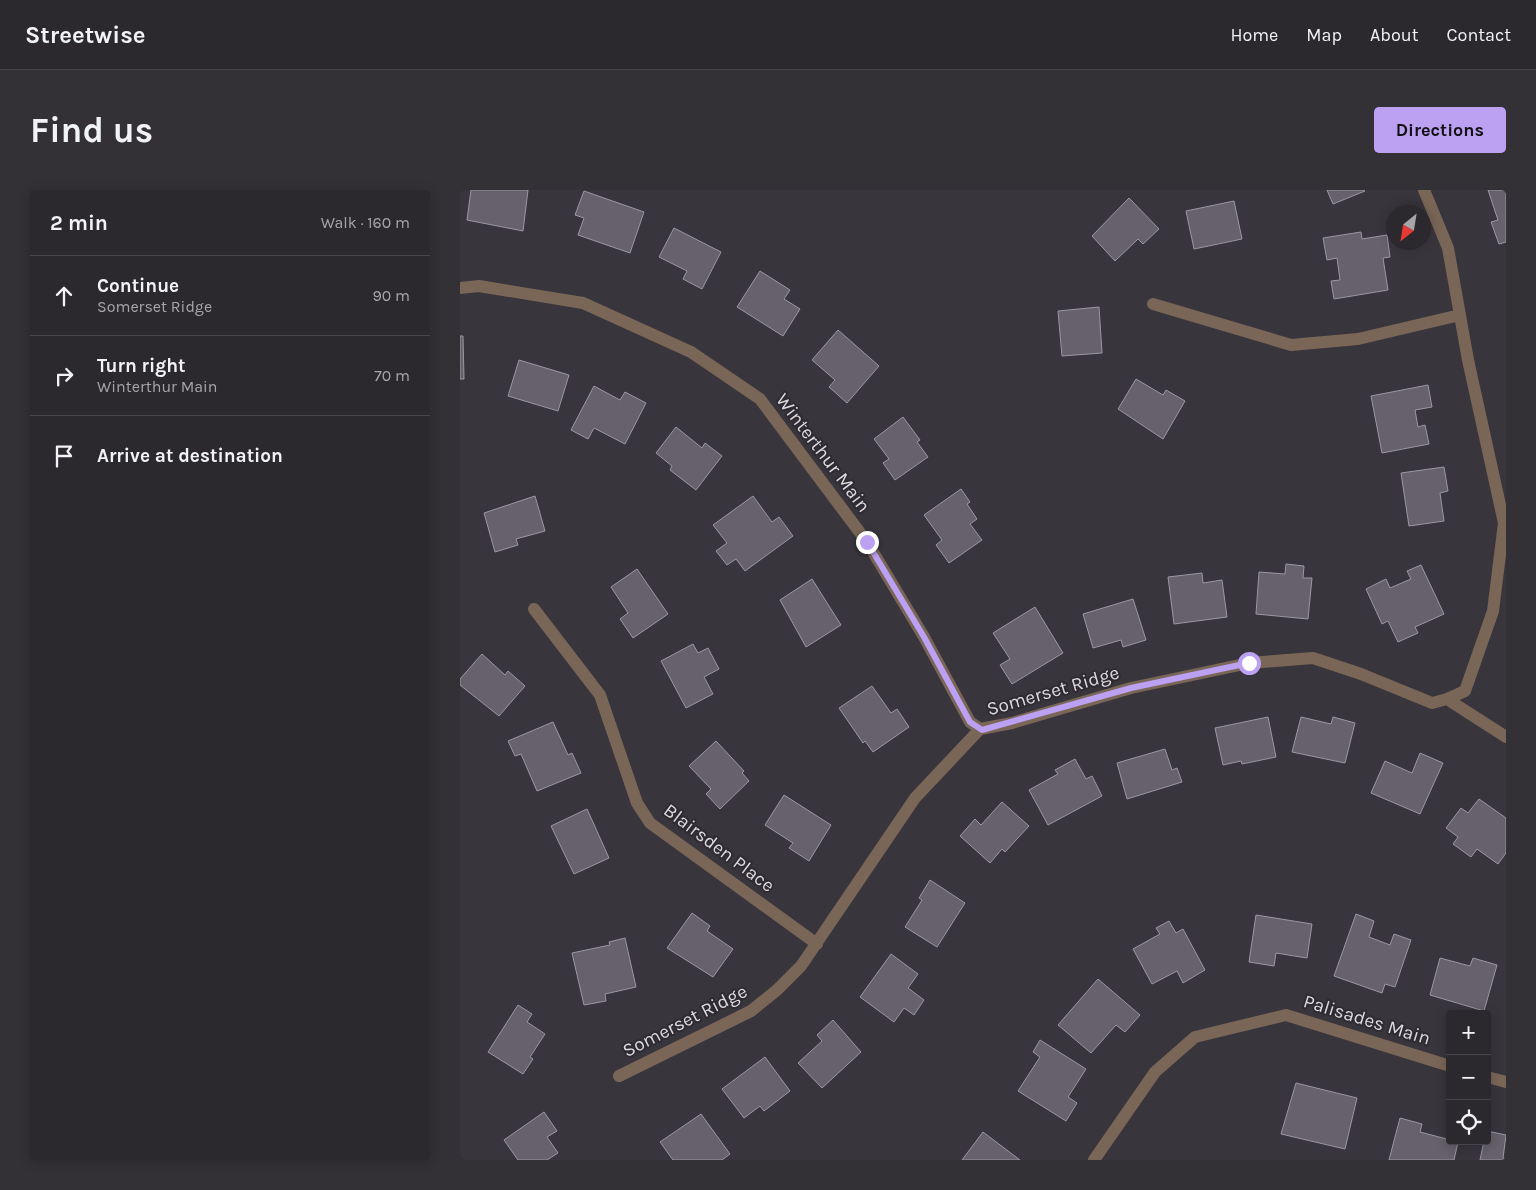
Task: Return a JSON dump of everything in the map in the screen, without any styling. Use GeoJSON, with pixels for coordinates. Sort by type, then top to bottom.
{"type":"FeatureCollection","features":[{"type":"Feature","properties":{"kind":"street"},"geometry":{"type":"LineString","coordinates":[[1424,190],[1448,248],[1460,315],[1504,523],[1493,611],[1465,691],[1447,699]]}},
{"type":"Feature","properties":{"kind":"street","name":"Winterthur Main"},"geometry":{"type":"LineString","coordinates":[[460,288],[479,286],[583,303],[691,352],[760,399],[867,542],[924,637],[970,722],[980,729]]}},
{"type":"Feature","properties":{"kind":"street"},"geometry":{"type":"LineString","coordinates":[[1153,304],[1291,344],[1358,339],[1460,315]]}},
{"type":"Feature","properties":{"kind":"street","name":"Blairsden Place"},"geometry":{"type":"LineString","coordinates":[[534,609],[600,695],[637,803],[650,823],[817,944]]}},
{"type":"Feature","properties":{"kind":"street","name":"Somerset Ridge"},"geometry":{"type":"LineString","coordinates":[[619,1076],[751,1011],[777,990],[801,966],[817,944],[915,798],[980,729],[1012,722],[1131,688],[1240,665],[1313,658],[1432,702],[1447,699]]}},
{"type":"Feature","properties":{"kind":"street"},"geometry":{"type":"LineString","coordinates":[[1447,699],[1506,738]]}},
{"type":"Feature","properties":{"kind":"street","name":"Palisades Main"},"geometry":{"type":"LineString","coordinates":[[1094,1160],[1155,1072],[1195,1037],[1286,1015],[1446,1065]]}},
{"type":"Feature","properties":{"kind":"street"},"geometry":{"type":"LineString","coordinates":[[1491,1079],[1506,1082]]}},
{"type":"Feature","properties":{"kind":"building"},"geometry":{"type":"Polygon","coordinates":[[[471,190],[528,190],[523,231],[467,220],[471,190]]]}},
{"type":"Feature","properties":{"kind":"building"},"geometry":{"type":"Polygon","coordinates":[[[1327,190],[1364,190],[1365,191],[1333,204],[1327,190]]]}},
{"type":"Feature","properties":{"kind":"building"},"geometry":{"type":"Polygon","coordinates":[[[1488,190],[1506,190],[1506,242],[1499,244],[1491,222],[1498,220],[1488,190]]]}},
{"type":"Feature","properties":{"kind":"building"},"geometry":{"type":"Polygon","coordinates":[[[584,191],[644,212],[630,253],[578,235],[584,218],[575,215],[584,191]]]}},
{"type":"Feature","properties":{"kind":"building"},"geometry":{"type":"Polygon","coordinates":[[[1129,198],[1159,229],[1143,244],[1138,239],[1115,261],[1092,236],[1129,198]]]}},
{"type":"Feature","properties":{"kind":"building"},"geometry":{"type":"Polygon","coordinates":[[[1234,201],[1242,239],[1194,249],[1186,211],[1234,201]]]}},
{"type":"Feature","properties":{"kind":"building"},"geometry":{"type":"Polygon","coordinates":[[[674,228],[721,252],[702,289],[683,279],[687,271],[659,257],[674,228]]]}},
{"type":"Feature","properties":{"kind":"building"},"geometry":{"type":"Polygon","coordinates":[[[1361,232],[1362,239],[1386,235],[1386,250],[1389,250],[1390,257],[1383,258],[1388,290],[1334,299],[1331,281],[1340,280],[1337,258],[1327,260],[1323,238],[1361,232]]]}},
{"type":"Feature","properties":{"kind":"building"},"geometry":{"type":"Polygon","coordinates":[[[760,271],[790,290],[784,299],[800,309],[783,336],[737,307],[760,271]]]}},
{"type":"Feature","properties":{"kind":"building"},"geometry":{"type":"Polygon","coordinates":[[[1099,307],[1102,353],[1062,356],[1058,311],[1099,307]]]}},
{"type":"Feature","properties":{"kind":"building"},"geometry":{"type":"Polygon","coordinates":[[[838,330],[879,366],[847,403],[829,387],[835,380],[812,360],[838,330]]]}},
{"type":"Feature","properties":{"kind":"building"},"geometry":{"type":"Polygon","coordinates":[[[460,336],[463,336],[464,379],[460,379],[460,336]]]}},
{"type":"Feature","properties":{"kind":"building"},"geometry":{"type":"Polygon","coordinates":[[[519,360],[569,375],[558,411],[508,396],[519,360]]]}},
{"type":"Feature","properties":{"kind":"building"},"geometry":{"type":"Polygon","coordinates":[[[1136,379],[1163,395],[1166,390],[1185,401],[1163,439],[1118,409],[1136,379]]]}},
{"type":"Feature","properties":{"kind":"building"},"geometry":{"type":"Polygon","coordinates":[[[1428,385],[1432,407],[1415,410],[1418,427],[1425,425],[1429,444],[1382,453],[1371,396],[1428,385]]]}},
{"type":"Feature","properties":{"kind":"building"},"geometry":{"type":"Polygon","coordinates":[[[594,386],[620,400],[625,392],[646,403],[625,444],[594,428],[588,439],[571,430],[594,386]]]}},
{"type":"Feature","properties":{"kind":"building"},"geometry":{"type":"Polygon","coordinates":[[[903,417],[920,440],[917,442],[928,457],[895,480],[883,463],[889,459],[874,439],[903,417]]]}},
{"type":"Feature","properties":{"kind":"building"},"geometry":{"type":"Polygon","coordinates":[[[676,427],[702,448],[705,443],[722,456],[696,490],[670,470],[672,466],[656,453],[676,427]]]}},
{"type":"Feature","properties":{"kind":"building"},"geometry":{"type":"Polygon","coordinates":[[[1444,467],[1448,491],[1440,493],[1444,521],[1409,526],[1401,473],[1444,467]]]}},
{"type":"Feature","properties":{"kind":"building"},"geometry":{"type":"Polygon","coordinates":[[[961,489],[970,502],[967,504],[977,519],[970,524],[982,540],[949,563],[936,545],[942,540],[924,515],[961,489]]]}},
{"type":"Feature","properties":{"kind":"building"},"geometry":{"type":"Polygon","coordinates":[[[535,496],[545,531],[516,539],[518,545],[495,552],[484,513],[535,496]]]}},
{"type":"Feature","properties":{"kind":"building"},"geometry":{"type":"Polygon","coordinates":[[[753,496],[772,522],[779,517],[793,536],[745,571],[736,559],[727,565],[716,551],[727,543],[713,525],[753,496]]]}},
{"type":"Feature","properties":{"kind":"building"},"geometry":{"type":"Polygon","coordinates":[[[1286,564],[1304,566],[1303,578],[1312,578],[1308,619],[1256,614],[1259,572],[1285,574],[1286,564]]]}},
{"type":"Feature","properties":{"kind":"building"},"geometry":{"type":"Polygon","coordinates":[[[1421,565],[1444,614],[1415,627],[1418,633],[1398,642],[1388,621],[1382,624],[1366,589],[1386,579],[1390,588],[1411,579],[1407,571],[1421,565]]]}},
{"type":"Feature","properties":{"kind":"building"},"geometry":{"type":"Polygon","coordinates":[[[637,569],[668,614],[633,638],[620,619],[628,613],[611,587],[637,569]]]}},
{"type":"Feature","properties":{"kind":"building"},"geometry":{"type":"Polygon","coordinates":[[[1202,573],[1203,583],[1222,580],[1227,617],[1174,624],[1168,577],[1202,573]]]}},
{"type":"Feature","properties":{"kind":"building"},"geometry":{"type":"Polygon","coordinates":[[[812,579],[841,625],[806,647],[780,600],[812,579]]]}},
{"type":"Feature","properties":{"kind":"building"},"geometry":{"type":"Polygon","coordinates":[[[1133,599],[1146,640],[1123,647],[1121,640],[1093,648],[1083,614],[1133,599]]]}},
{"type":"Feature","properties":{"kind":"building"},"geometry":{"type":"Polygon","coordinates":[[[1035,607],[1063,653],[1012,684],[1000,665],[1010,659],[993,633],[1035,607]]]}},
{"type":"Feature","properties":{"kind":"building"},"geometry":{"type":"Polygon","coordinates":[[[693,644],[698,653],[708,648],[719,669],[704,677],[713,694],[686,708],[661,661],[693,644]]]}},
{"type":"Feature","properties":{"kind":"building"},"geometry":{"type":"Polygon","coordinates":[[[482,654],[505,675],[508,671],[525,686],[499,716],[460,685],[460,679],[482,654]]]}},
{"type":"Feature","properties":{"kind":"building"},"geometry":{"type":"Polygon","coordinates":[[[872,686],[891,713],[897,709],[909,727],[873,752],[865,741],[863,743],[839,708],[872,686]]]}},
{"type":"Feature","properties":{"kind":"building"},"geometry":{"type":"Polygon","coordinates":[[[1268,717],[1276,757],[1242,764],[1241,761],[1223,765],[1215,728],[1268,717]]]}},
{"type":"Feature","properties":{"kind":"building"},"geometry":{"type":"Polygon","coordinates":[[[1301,717],[1331,724],[1333,717],[1355,723],[1345,763],[1292,752],[1301,717]]]}},
{"type":"Feature","properties":{"kind":"building"},"geometry":{"type":"Polygon","coordinates":[[[553,722],[568,755],[572,753],[581,773],[537,791],[521,754],[515,756],[508,741],[553,722]]]}},
{"type":"Feature","properties":{"kind":"building"},"geometry":{"type":"Polygon","coordinates":[[[716,741],[744,771],[742,773],[749,781],[720,809],[706,794],[711,789],[689,766],[716,741]]]}},
{"type":"Feature","properties":{"kind":"building"},"geometry":{"type":"Polygon","coordinates":[[[1165,749],[1172,770],[1177,768],[1182,782],[1127,799],[1117,763],[1165,749]]]}},
{"type":"Feature","properties":{"kind":"building"},"geometry":{"type":"Polygon","coordinates":[[[1420,753],[1443,763],[1420,814],[1371,793],[1385,761],[1412,773],[1420,753]]]}},
{"type":"Feature","properties":{"kind":"building"},"geometry":{"type":"Polygon","coordinates":[[[1075,759],[1086,779],[1092,776],[1102,796],[1048,825],[1029,790],[1058,774],[1055,770],[1075,759]]]}},
{"type":"Feature","properties":{"kind":"building"},"geometry":{"type":"Polygon","coordinates":[[[784,795],[831,825],[809,861],[789,848],[793,843],[765,825],[784,795]]]}},
{"type":"Feature","properties":{"kind":"building"},"geometry":{"type":"Polygon","coordinates":[[[1479,799],[1506,818],[1506,853],[1498,864],[1477,849],[1471,857],[1453,844],[1458,837],[1446,828],[1461,808],[1468,813],[1479,799]]]}},
{"type":"Feature","properties":{"kind":"building"},"geometry":{"type":"Polygon","coordinates":[[[1002,802],[1029,826],[1005,852],[1002,849],[990,863],[960,836],[975,819],[981,825],[1002,802]]]}},
{"type":"Feature","properties":{"kind":"building"},"geometry":{"type":"Polygon","coordinates":[[[587,809],[609,858],[574,874],[551,826],[587,809]]]}},
{"type":"Feature","properties":{"kind":"building"},"geometry":{"type":"Polygon","coordinates":[[[930,880],[965,903],[937,947],[905,927],[922,900],[919,898],[930,880]]]}},
{"type":"Feature","properties":{"kind":"building"},"geometry":{"type":"Polygon","coordinates":[[[692,913],[710,926],[707,931],[733,949],[713,977],[667,948],[692,913]]]}},
{"type":"Feature","properties":{"kind":"building"},"geometry":{"type":"Polygon","coordinates":[[[1356,914],[1374,921],[1369,937],[1390,945],[1394,934],[1411,940],[1395,987],[1385,984],[1382,993],[1334,976],[1356,914]]]}},
{"type":"Feature","properties":{"kind":"building"},"geometry":{"type":"Polygon","coordinates":[[[1256,915],[1312,924],[1307,958],[1276,953],[1274,966],[1249,962],[1256,915]]]}},
{"type":"Feature","properties":{"kind":"building"},"geometry":{"type":"Polygon","coordinates":[[[1169,921],[1176,933],[1183,929],[1205,970],[1183,983],[1177,971],[1152,984],[1133,949],[1160,934],[1156,928],[1169,921]]]}},
{"type":"Feature","properties":{"kind":"building"},"geometry":{"type":"Polygon","coordinates":[[[625,938],[636,987],[605,994],[606,1001],[584,1005],[572,953],[610,945],[609,942],[625,938]]]}},
{"type":"Feature","properties":{"kind":"building"},"geometry":{"type":"Polygon","coordinates":[[[891,954],[918,974],[908,988],[924,1000],[914,1015],[904,1008],[894,1022],[860,997],[891,954]]]}},
{"type":"Feature","properties":{"kind":"building"},"geometry":{"type":"Polygon","coordinates":[[[1440,958],[1470,966],[1473,958],[1497,965],[1484,1010],[1430,995],[1440,958]]]}},
{"type":"Feature","properties":{"kind":"building"},"geometry":{"type":"Polygon","coordinates":[[[1098,979],[1140,1015],[1125,1032],[1116,1025],[1091,1053],[1058,1025],[1098,979]]]}},
{"type":"Feature","properties":{"kind":"building"},"geometry":{"type":"Polygon","coordinates":[[[518,1005],[532,1014],[527,1022],[545,1034],[530,1057],[533,1059],[523,1074],[488,1052],[518,1005]]]}},
{"type":"Feature","properties":{"kind":"building"},"geometry":{"type":"Polygon","coordinates":[[[833,1020],[861,1052],[822,1088],[798,1063],[822,1041],[817,1035],[833,1020]]]}},
{"type":"Feature","properties":{"kind":"building"},"geometry":{"type":"Polygon","coordinates":[[[1040,1040],[1086,1069],[1068,1097],[1077,1103],[1066,1121],[1018,1091],[1040,1057],[1033,1052],[1040,1040]]]}},
{"type":"Feature","properties":{"kind":"building"},"geometry":{"type":"Polygon","coordinates":[[[765,1057],[790,1091],[764,1111],[760,1106],[744,1118],[722,1089],[765,1057]]]}},
{"type":"Feature","properties":{"kind":"building"},"geometry":{"type":"Polygon","coordinates":[[[1296,1083],[1357,1098],[1345,1149],[1281,1134],[1296,1083]]]}},
{"type":"Feature","properties":{"kind":"building"},"geometry":{"type":"Polygon","coordinates":[[[544,1112],[557,1131],[547,1137],[558,1153],[547,1160],[518,1160],[504,1140],[544,1112]]]}},
{"type":"Feature","properties":{"kind":"building"},"geometry":{"type":"Polygon","coordinates":[[[701,1114],[730,1154],[722,1160],[673,1160],[660,1142],[701,1114]]]}},
{"type":"Feature","properties":{"kind":"building"},"geometry":{"type":"Polygon","coordinates":[[[1400,1118],[1422,1124],[1420,1132],[1446,1139],[1446,1145],[1457,1145],[1454,1160],[1389,1160],[1400,1118]]]}},
{"type":"Feature","properties":{"kind":"building"},"geometry":{"type":"Polygon","coordinates":[[[983,1132],[1020,1160],[962,1160],[983,1132]]]}},
{"type":"Feature","properties":{"kind":"building"},"geometry":{"type":"Polygon","coordinates":[[[1491,1132],[1506,1135],[1503,1158],[1506,1160],[1480,1160],[1483,1145],[1491,1145],[1491,1132]]]}},
{"type":"Feature","properties":{"kind":"route"},"geometry":{"type":"LineString","coordinates":[[867,542],[924,637],[954,696],[970,722],[982,730],[1131,688],[1249,663]]}}]}
